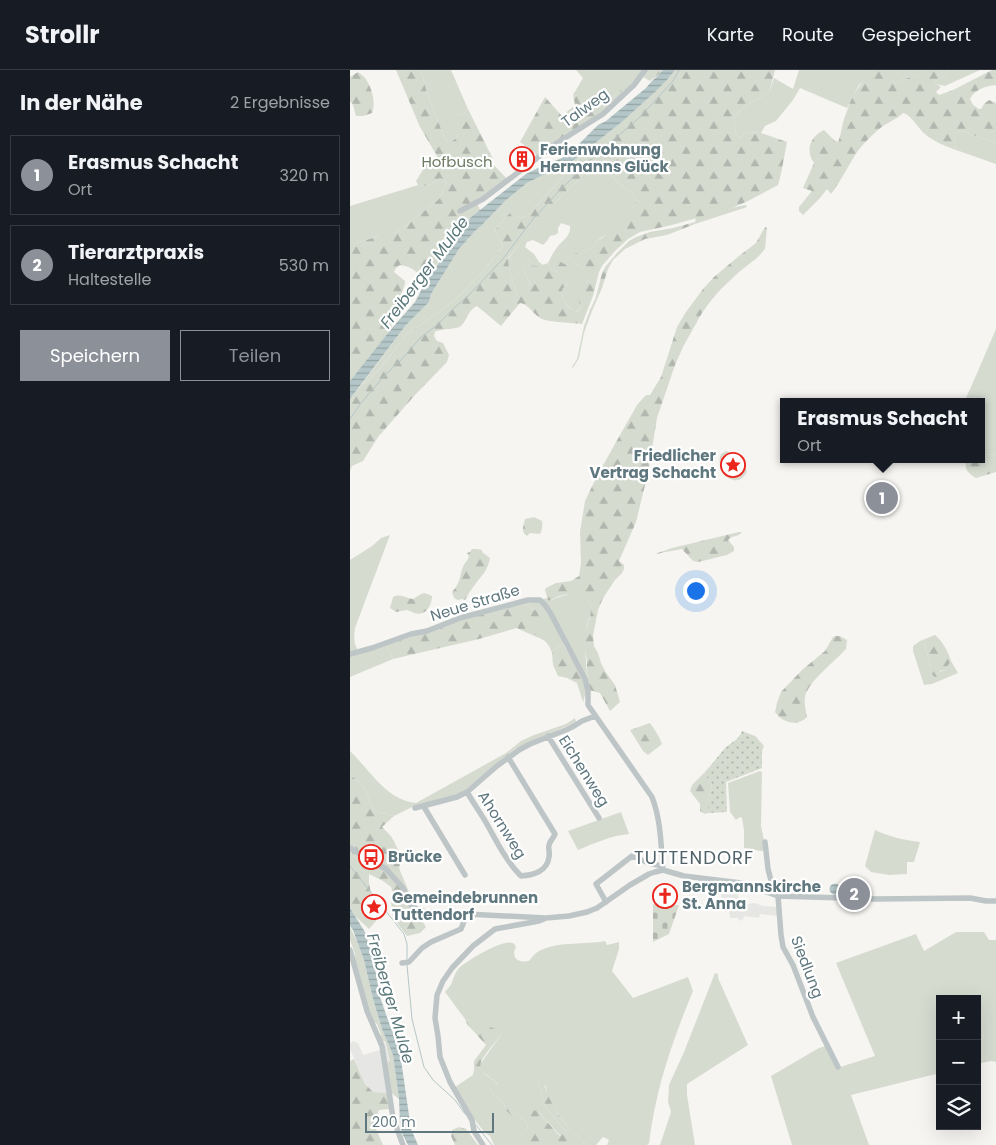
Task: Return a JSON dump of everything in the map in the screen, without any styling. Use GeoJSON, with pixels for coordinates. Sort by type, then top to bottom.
{"type":"FeatureCollection","features":[{"type":"Feature","properties":{"kind":"street","name":"Talweg"},"geometry":{"type":"LineString","coordinates":[[460,211],[484,199],[557,143],[603,114],[634,85],[645,70]]}},
{"type":"Feature","properties":{"kind":"street","name":"Neue Straße"},"geometry":{"type":"LineString","coordinates":[[350,654],[411,634],[427,631],[460,618],[528,600],[540,600],[551,614],[585,679],[588,691],[588,705],[595,716]]}},
{"type":"Feature","properties":{"kind":"street"},"geometry":{"type":"LineString","coordinates":[[415,808],[457,798],[467,792],[508,757],[530,744],[595,716],[652,797],[660,830],[662,868]]}},
{"type":"Feature","properties":{"kind":"street","name":"Eichenweg"},"geometry":{"type":"LineString","coordinates":[[548,736],[598,818]]}},
{"type":"Feature","properties":{"kind":"street","name":"Ahornweg"},"geometry":{"type":"LineString","coordinates":[[467,792],[502,852],[516,871],[521,876],[542,871],[549,860],[549,845],[554,834],[508,757]]}},
{"type":"Feature","properties":{"kind":"street"},"geometry":{"type":"LineString","coordinates":[[424,807],[465,875]]}},
{"type":"Feature","properties":{"kind":"street","name":"Siedlung"},"geometry":{"type":"LineString","coordinates":[[765,842],[768,869],[773,888],[778,896],[783,947],[794,966],[814,1017],[838,1067]]}},
{"type":"Feature","properties":{"kind":"street"},"geometry":{"type":"LineString","coordinates":[[350,848],[386,869],[402,888],[411,905],[417,909],[426,912],[466,913],[487,916],[546,918],[587,912],[597,908],[630,885],[662,868]]}},
{"type":"Feature","properties":{"kind":"street"},"geometry":{"type":"LineString","coordinates":[[606,902],[596,884],[632,856],[684,876],[741,883],[778,896],[875,899],[970,898],[996,901]]}},
{"type":"Feature","properties":{"kind":"street"},"geometry":{"type":"LineString","coordinates":[[404,963],[410,962],[430,942],[461,928],[466,913]]}},
{"type":"Feature","properties":{"kind":"street"},"geometry":{"type":"LineString","coordinates":[[483,1145],[476,1136],[473,1123],[456,1094],[440,1057],[435,1018],[437,995],[443,981],[462,956],[495,930],[546,918]]}},
{"type":"Feature","properties":{"kind":"street"},"geometry":{"type":"LineString","coordinates":[[350,950],[368,1011],[382,1046],[392,1118],[403,1145]]}},
{"type":"Feature","properties":{"kind":"shaded area"},"geometry":{"type":"Polygon","coordinates":[[[663,70],[675,70],[655,92],[623,121],[574,160],[527,183],[505,201],[475,231],[459,249],[431,294],[429,302],[406,325],[350,399],[350,381],[415,302],[426,281],[471,217],[526,174],[562,158],[598,125],[606,121],[646,88],[663,70]]]}},
{"type":"Feature","properties":{"kind":"shaded area"},"geometry":{"type":"Polygon","coordinates":[[[720,883],[736,886],[739,900],[747,904],[755,903],[763,906],[778,907],[778,916],[760,914],[759,918],[745,916],[741,921],[737,918],[730,918],[725,902],[722,901],[720,883]]]}},
{"type":"Feature","properties":{"kind":"shaded area"},"geometry":{"type":"Polygon","coordinates":[[[835,883],[841,889],[835,895],[829,889],[835,883]]]}},
{"type":"Feature","properties":{"kind":"shaded area"},"geometry":{"type":"Polygon","coordinates":[[[350,908],[365,932],[374,963],[380,997],[399,1046],[411,1129],[418,1145],[408,1145],[402,1133],[393,1055],[382,1029],[364,960],[350,926],[350,908]]]}},
{"type":"Feature","properties":{"kind":"shaded area"},"geometry":{"type":"Polygon","coordinates":[[[353,1041],[358,1043],[363,1055],[380,1050],[382,1041],[384,1041],[390,1061],[387,1093],[373,1092],[365,1084],[350,1049],[350,1043],[353,1041]]]}},
{"type":"Feature","properties":{"kind":"green space","name":"Hofbusch"},"geometry":{"type":"Polygon","coordinates":[[[396,70],[421,70],[427,93],[445,139],[450,142],[456,139],[457,136],[458,130],[455,121],[458,115],[468,109],[493,159],[491,162],[508,180],[477,203],[480,210],[466,223],[451,232],[445,239],[441,248],[441,258],[426,281],[411,268],[400,265],[396,268],[394,272],[405,281],[405,284],[397,306],[390,317],[391,322],[352,367],[350,356],[350,245],[379,236],[390,236],[439,199],[447,183],[440,178],[428,186],[418,185],[416,181],[427,163],[436,159],[437,156],[420,127],[396,70]]]}},
{"type":"Feature","properties":{"kind":"green space"},"geometry":{"type":"Polygon","coordinates":[[[421,70],[451,70],[468,109],[458,115],[458,135],[450,142],[445,139],[427,93],[421,70]]]}},
{"type":"Feature","properties":{"kind":"green space"},"geometry":{"type":"Polygon","coordinates":[[[576,70],[643,70],[626,90],[617,92],[603,108],[573,95],[583,78],[576,70]]]}},
{"type":"Feature","properties":{"kind":"green space"},"geometry":{"type":"Polygon","coordinates":[[[647,70],[663,70],[650,81],[643,77],[647,70]]]}},
{"type":"Feature","properties":{"kind":"green space"},"geometry":{"type":"Polygon","coordinates":[[[675,70],[775,70],[769,93],[743,108],[734,119],[735,132],[740,138],[746,132],[761,133],[787,142],[778,185],[732,208],[640,232],[628,239],[602,266],[582,324],[542,319],[520,303],[501,326],[477,306],[468,314],[460,327],[435,332],[434,336],[437,341],[443,343],[449,355],[447,362],[378,437],[363,461],[352,466],[350,471],[350,399],[362,384],[366,383],[381,367],[407,334],[451,303],[484,270],[503,246],[495,230],[508,215],[512,212],[523,218],[528,215],[589,148],[623,121],[667,80],[675,70]],[[598,165],[592,166],[556,202],[508,258],[517,295],[519,296],[530,284],[523,268],[527,265],[539,266],[548,263],[551,269],[556,272],[559,270],[557,263],[559,261],[566,265],[573,275],[570,283],[563,288],[563,299],[567,306],[577,312],[581,308],[577,295],[580,286],[587,283],[588,276],[573,261],[572,256],[576,253],[581,255],[595,245],[596,241],[602,238],[634,206],[636,199],[607,170],[598,165]]]}},
{"type":"Feature","properties":{"kind":"green space"},"geometry":{"type":"Polygon","coordinates":[[[799,70],[869,70],[847,108],[800,88],[776,121],[765,126],[761,133],[746,132],[740,138],[735,132],[735,116],[749,104],[769,93],[774,78],[793,89],[799,70]]]}},
{"type":"Feature","properties":{"kind":"green space"},"geometry":{"type":"Polygon","coordinates":[[[869,70],[890,70],[893,73],[891,79],[895,83],[916,76],[918,70],[949,70],[944,77],[935,83],[941,87],[936,92],[939,95],[992,70],[996,70],[996,85],[981,89],[970,99],[973,105],[979,109],[989,100],[996,103],[996,143],[961,131],[958,132],[954,139],[956,150],[940,144],[929,137],[909,116],[903,113],[880,128],[861,147],[831,194],[827,189],[803,215],[799,211],[799,207],[812,191],[803,188],[814,163],[810,154],[810,144],[815,136],[824,130],[838,142],[850,103],[869,70]]]}},
{"type":"Feature","properties":{"kind":"green space"},"geometry":{"type":"Polygon","coordinates":[[[890,70],[918,70],[919,72],[916,76],[895,83],[891,79],[890,70]]]}},
{"type":"Feature","properties":{"kind":"green space"},"geometry":{"type":"Polygon","coordinates":[[[949,70],[980,70],[945,86],[935,84],[949,70]]]}},
{"type":"Feature","properties":{"kind":"green space"},"geometry":{"type":"Polygon","coordinates":[[[358,72],[369,84],[372,92],[372,113],[363,116],[356,116],[350,101],[350,77],[358,72]]]}},
{"type":"Feature","properties":{"kind":"green space"},"geometry":{"type":"Polygon","coordinates":[[[626,91],[602,113],[537,156],[520,142],[545,97],[562,116],[575,105],[573,95],[578,96],[591,92],[603,108],[617,92],[626,91]]]}},
{"type":"Feature","properties":{"kind":"green space"},"geometry":{"type":"Polygon","coordinates":[[[961,131],[996,143],[996,164],[956,150],[954,139],[958,132],[961,131]]]}},
{"type":"Feature","properties":{"kind":"green space"},"geometry":{"type":"Polygon","coordinates":[[[589,148],[528,215],[523,218],[508,215],[495,230],[503,246],[484,270],[451,303],[407,334],[381,367],[366,383],[362,384],[406,325],[429,302],[431,294],[459,249],[475,231],[505,201],[527,183],[574,160],[589,148]]]}},
{"type":"Feature","properties":{"kind":"green space"},"geometry":{"type":"Polygon","coordinates":[[[598,165],[607,170],[636,199],[634,206],[621,221],[596,241],[595,245],[573,261],[589,276],[580,304],[581,308],[576,312],[565,302],[562,296],[563,288],[570,283],[559,270],[556,272],[551,269],[548,263],[570,230],[570,226],[561,223],[558,233],[550,236],[543,245],[533,240],[527,242],[525,247],[543,265],[527,265],[523,268],[530,284],[520,297],[517,295],[508,259],[556,202],[592,166],[598,165]]]}},
{"type":"Feature","properties":{"kind":"green space"},"geometry":{"type":"Polygon","coordinates":[[[440,178],[447,183],[439,199],[407,225],[390,236],[379,236],[350,245],[350,206],[418,185],[428,186],[440,178]]]}},
{"type":"Feature","properties":{"kind":"green space"},"geometry":{"type":"Polygon","coordinates":[[[746,205],[747,207],[695,224],[696,215],[746,205]]]}},
{"type":"Feature","properties":{"kind":"green space"},"geometry":{"type":"Polygon","coordinates":[[[695,222],[695,224],[667,235],[645,239],[625,249],[613,260],[592,311],[590,310],[605,267],[629,241],[650,232],[695,222]]]}},
{"type":"Feature","properties":{"kind":"green space"},"geometry":{"type":"Polygon","coordinates":[[[765,227],[767,228],[765,249],[722,288],[702,313],[675,365],[657,418],[648,473],[636,522],[619,561],[624,565],[624,569],[603,598],[598,610],[593,636],[594,646],[605,671],[615,685],[620,702],[610,711],[600,693],[589,690],[588,687],[584,639],[591,613],[590,603],[582,596],[573,594],[563,595],[549,601],[545,590],[556,583],[571,581],[579,576],[581,563],[580,532],[585,501],[637,405],[646,395],[650,395],[661,377],[677,327],[686,312],[714,277],[756,243],[765,227]]]}},
{"type":"Feature","properties":{"kind":"green space"},"geometry":{"type":"Polygon","coordinates":[[[590,310],[592,311],[584,333],[579,358],[573,368],[577,359],[584,326],[590,310]]]}},
{"type":"Feature","properties":{"kind":"green space"},"geometry":{"type":"Polygon","coordinates":[[[391,322],[392,328],[388,334],[350,381],[350,356],[352,366],[391,322]]]}},
{"type":"Feature","properties":{"kind":"green space"},"geometry":{"type":"Polygon","coordinates":[[[996,329],[996,456],[990,454],[985,455],[985,398],[966,398],[996,329]]]}},
{"type":"Feature","properties":{"kind":"green space"},"geometry":{"type":"Polygon","coordinates":[[[726,451],[737,457],[744,465],[747,472],[742,478],[732,480],[727,477],[720,467],[721,454],[726,451]]]}},
{"type":"Feature","properties":{"kind":"green space"},"geometry":{"type":"Polygon","coordinates":[[[990,454],[996,456],[996,472],[976,478],[966,469],[966,463],[985,463],[985,455],[990,454]]]}},
{"type":"Feature","properties":{"kind":"green space"},"geometry":{"type":"Polygon","coordinates":[[[886,486],[892,488],[896,499],[892,508],[881,512],[864,496],[886,486]]]}},
{"type":"Feature","properties":{"kind":"green space"},"geometry":{"type":"Polygon","coordinates":[[[534,517],[542,521],[540,534],[530,533],[527,536],[523,530],[525,519],[534,517]]]}},
{"type":"Feature","properties":{"kind":"green space"},"geometry":{"type":"Polygon","coordinates":[[[742,532],[728,540],[734,547],[734,551],[727,555],[698,562],[693,561],[682,549],[655,554],[672,548],[742,532]]]}},
{"type":"Feature","properties":{"kind":"green space"},"geometry":{"type":"Polygon","coordinates":[[[390,535],[355,628],[354,638],[360,653],[386,645],[393,659],[350,677],[350,560],[381,538],[390,535]]]}},
{"type":"Feature","properties":{"kind":"green space"},"geometry":{"type":"Polygon","coordinates":[[[472,549],[482,550],[490,558],[489,562],[465,600],[458,600],[454,598],[452,592],[458,584],[469,557],[467,553],[472,549]]]}},
{"type":"Feature","properties":{"kind":"green space"},"geometry":{"type":"Polygon","coordinates":[[[425,593],[432,596],[432,599],[425,612],[418,614],[407,610],[396,612],[390,608],[393,597],[401,596],[413,599],[425,593]]]}},
{"type":"Feature","properties":{"kind":"green space"},"geometry":{"type":"Polygon","coordinates":[[[573,593],[585,597],[591,606],[585,636],[587,678],[570,648],[563,644],[552,653],[546,642],[528,634],[536,636],[537,611],[523,604],[547,598],[549,601],[573,593]]]}},
{"type":"Feature","properties":{"kind":"green space"},"geometry":{"type":"Polygon","coordinates":[[[523,604],[537,611],[543,628],[544,634],[542,636],[532,635],[517,628],[393,659],[386,645],[471,617],[523,604]]]}},
{"type":"Feature","properties":{"kind":"green space"},"geometry":{"type":"Polygon","coordinates":[[[935,635],[945,647],[951,661],[945,670],[940,671],[938,676],[935,677],[931,674],[931,667],[924,643],[925,639],[935,635]]]}},
{"type":"Feature","properties":{"kind":"green space"},"geometry":{"type":"Polygon","coordinates":[[[836,636],[847,640],[846,649],[816,679],[807,691],[805,702],[807,717],[795,723],[782,719],[775,712],[781,692],[802,670],[825,651],[833,637],[836,636]]]}},
{"type":"Feature","properties":{"kind":"green space"},"geometry":{"type":"Polygon","coordinates":[[[925,639],[924,643],[931,667],[931,674],[945,670],[951,661],[958,673],[932,684],[924,685],[913,646],[925,639]]]}},
{"type":"Feature","properties":{"kind":"green space"},"geometry":{"type":"Polygon","coordinates":[[[563,644],[587,689],[583,702],[577,683],[558,676],[553,665],[552,653],[563,644]]]}},
{"type":"Feature","properties":{"kind":"green space"},"geometry":{"type":"Polygon","coordinates":[[[575,718],[576,722],[515,749],[457,795],[414,806],[394,816],[374,811],[364,787],[350,774],[350,751],[387,790],[405,801],[416,803],[506,753],[521,741],[566,724],[575,718]]]}},
{"type":"Feature","properties":{"kind":"green space"},"geometry":{"type":"Polygon","coordinates":[[[650,723],[662,744],[648,755],[643,751],[630,730],[650,723]]]}},
{"type":"Feature","properties":{"kind":"green space"},"geometry":{"type":"Polygon","coordinates":[[[742,731],[755,736],[764,746],[762,751],[762,768],[726,782],[727,812],[708,813],[708,802],[712,784],[704,773],[725,748],[737,739],[742,731]]]}},
{"type":"Feature","properties":{"kind":"green space"},"geometry":{"type":"Polygon","coordinates":[[[760,771],[762,772],[761,826],[766,850],[761,851],[744,848],[742,818],[740,817],[736,820],[730,812],[728,783],[760,771]]]}},
{"type":"Feature","properties":{"kind":"green space"},"geometry":{"type":"Polygon","coordinates":[[[704,773],[712,784],[708,802],[708,813],[705,814],[700,811],[700,804],[690,791],[692,785],[704,773]]]}},
{"type":"Feature","properties":{"kind":"green space"},"geometry":{"type":"Polygon","coordinates":[[[350,774],[364,787],[374,811],[394,816],[382,827],[391,836],[402,857],[399,868],[419,916],[426,927],[420,933],[407,936],[393,918],[391,901],[393,893],[391,887],[369,874],[376,921],[369,929],[355,916],[350,908],[350,774]]]}},
{"type":"Feature","properties":{"kind":"green space"},"geometry":{"type":"Polygon","coordinates":[[[621,812],[629,834],[609,838],[578,850],[568,831],[621,812]]]}},
{"type":"Feature","properties":{"kind":"green space"},"geometry":{"type":"Polygon","coordinates":[[[875,830],[897,838],[920,842],[914,862],[907,862],[907,874],[889,875],[871,872],[865,866],[875,830]]]}},
{"type":"Feature","properties":{"kind":"green space"},"geometry":{"type":"Polygon","coordinates":[[[653,904],[679,905],[669,934],[653,942],[653,904]]]}},
{"type":"Feature","properties":{"kind":"green space"},"geometry":{"type":"Polygon","coordinates":[[[350,927],[364,960],[382,1029],[393,1055],[399,1099],[390,1092],[386,1063],[390,1061],[385,1041],[382,1041],[377,1024],[374,1022],[369,1010],[354,958],[355,954],[350,940],[350,927]]]}},
{"type":"Feature","properties":{"kind":"green space"},"geometry":{"type":"Polygon","coordinates":[[[956,932],[984,932],[989,940],[996,940],[996,1062],[981,1063],[981,995],[936,995],[936,1074],[851,1095],[869,1145],[792,1145],[771,1076],[819,1048],[826,1046],[837,1068],[875,1056],[836,963],[916,934],[924,951],[956,932]]]}},
{"type":"Feature","properties":{"kind":"green space"},"geometry":{"type":"Polygon","coordinates":[[[605,941],[607,945],[619,942],[619,949],[612,971],[633,998],[688,977],[693,991],[660,1084],[649,1143],[647,1145],[607,1145],[609,1140],[603,1137],[596,1145],[584,1143],[571,1131],[552,1106],[546,1087],[535,1075],[545,1106],[566,1132],[561,1136],[537,1111],[518,1114],[511,1109],[506,1103],[497,1083],[481,1069],[481,1063],[502,1033],[465,1019],[445,992],[451,985],[459,968],[487,950],[505,943],[515,945],[514,953],[519,961],[529,961],[537,952],[549,947],[605,941]]]}},
{"type":"Feature","properties":{"kind":"green space"},"geometry":{"type":"Polygon","coordinates":[[[715,973],[718,974],[718,978],[748,1045],[687,1084],[695,1145],[660,1145],[671,1112],[668,1102],[669,1085],[715,973]]]}},
{"type":"Feature","properties":{"kind":"green space"},"geometry":{"type":"Polygon","coordinates":[[[465,1019],[502,1031],[481,1062],[481,1066],[484,1073],[499,1086],[510,1107],[518,1114],[523,1107],[537,1111],[560,1136],[566,1132],[545,1106],[538,1081],[531,1066],[543,1082],[555,1110],[571,1131],[588,1145],[515,1145],[517,1137],[527,1130],[528,1124],[520,1117],[512,1116],[506,1110],[503,1102],[494,1096],[491,1089],[474,1069],[474,1061],[486,1045],[467,1024],[465,1019]]]}},
{"type":"Feature","properties":{"kind":"green space"},"geometry":{"type":"Polygon","coordinates":[[[354,1059],[365,1084],[373,1092],[387,1093],[389,1109],[379,1110],[375,1122],[383,1145],[350,1145],[350,1061],[354,1059]]]}},
{"type":"Feature","properties":{"kind":"green space"},"geometry":{"type":"Polygon","coordinates":[[[474,1069],[491,1089],[494,1096],[503,1102],[506,1110],[520,1117],[528,1124],[527,1130],[518,1135],[515,1145],[494,1145],[490,1136],[476,1121],[455,1087],[473,1075],[474,1069]]]}},
{"type":"Feature","properties":{"kind":"green space"},"geometry":{"type":"Polygon","coordinates":[[[459,1127],[466,1129],[478,1145],[455,1145],[451,1136],[452,1130],[459,1127]]]}},
{"type":"Feature","properties":{"kind":"waterway"},"geometry":{"type":"LineString","coordinates":[[350,419],[386,374],[420,338],[467,297],[502,260],[533,219],[597,154],[640,117],[673,81],[679,70]]}},
{"type":"Feature","properties":{"kind":"waterway"},"geometry":{"type":"LineString","coordinates":[[350,866],[404,934],[407,944],[407,959]]}},
{"type":"Feature","properties":{"kind":"waterway","name":"Freiberger Mulde"},"geometry":{"type":"LineString","coordinates":[[407,965],[412,1019],[424,1067],[433,1080],[455,1100],[465,1114]]}},
{"type":"Feature","properties":{"kind":"waterway"},"geometry":{"type":"LineString","coordinates":[[476,1125],[492,1145]]}},
{"type":"Feature","properties":{"kind":"place","name":"Ferienwohnung Hermanns Glück"},"geometry":{"type":"Point","coordinates":[522,159]}},
{"type":"Feature","properties":{"kind":"place","name":"Friedlicher Vertrag Schacht"},"geometry":{"type":"Point","coordinates":[733,465]}},
{"type":"Feature","properties":{"kind":"place","name":"Erasmus Schacht"},"geometry":{"type":"Point","coordinates":[882,498]}},
{"type":"Feature","properties":{"kind":"place","name":"Brücke"},"geometry":{"type":"Point","coordinates":[371,857]}},
{"type":"Feature","properties":{"kind":"place","name":"Tierarztpraxis"},"geometry":{"type":"Point","coordinates":[854,894]}},
{"type":"Feature","properties":{"kind":"place","name":"Bergmannskirche St. Anna"},"geometry":{"type":"Point","coordinates":[665,896]}},
{"type":"Feature","properties":{"kind":"place","name":"Gemeindebrunnen Tuttendorf"},"geometry":{"type":"Point","coordinates":[374,907]}},
{"type":"Feature","properties":{"kind":"district","name":"TUTTENDORF"},"geometry":{"type":"Point","coordinates":[694,858]}}]}
